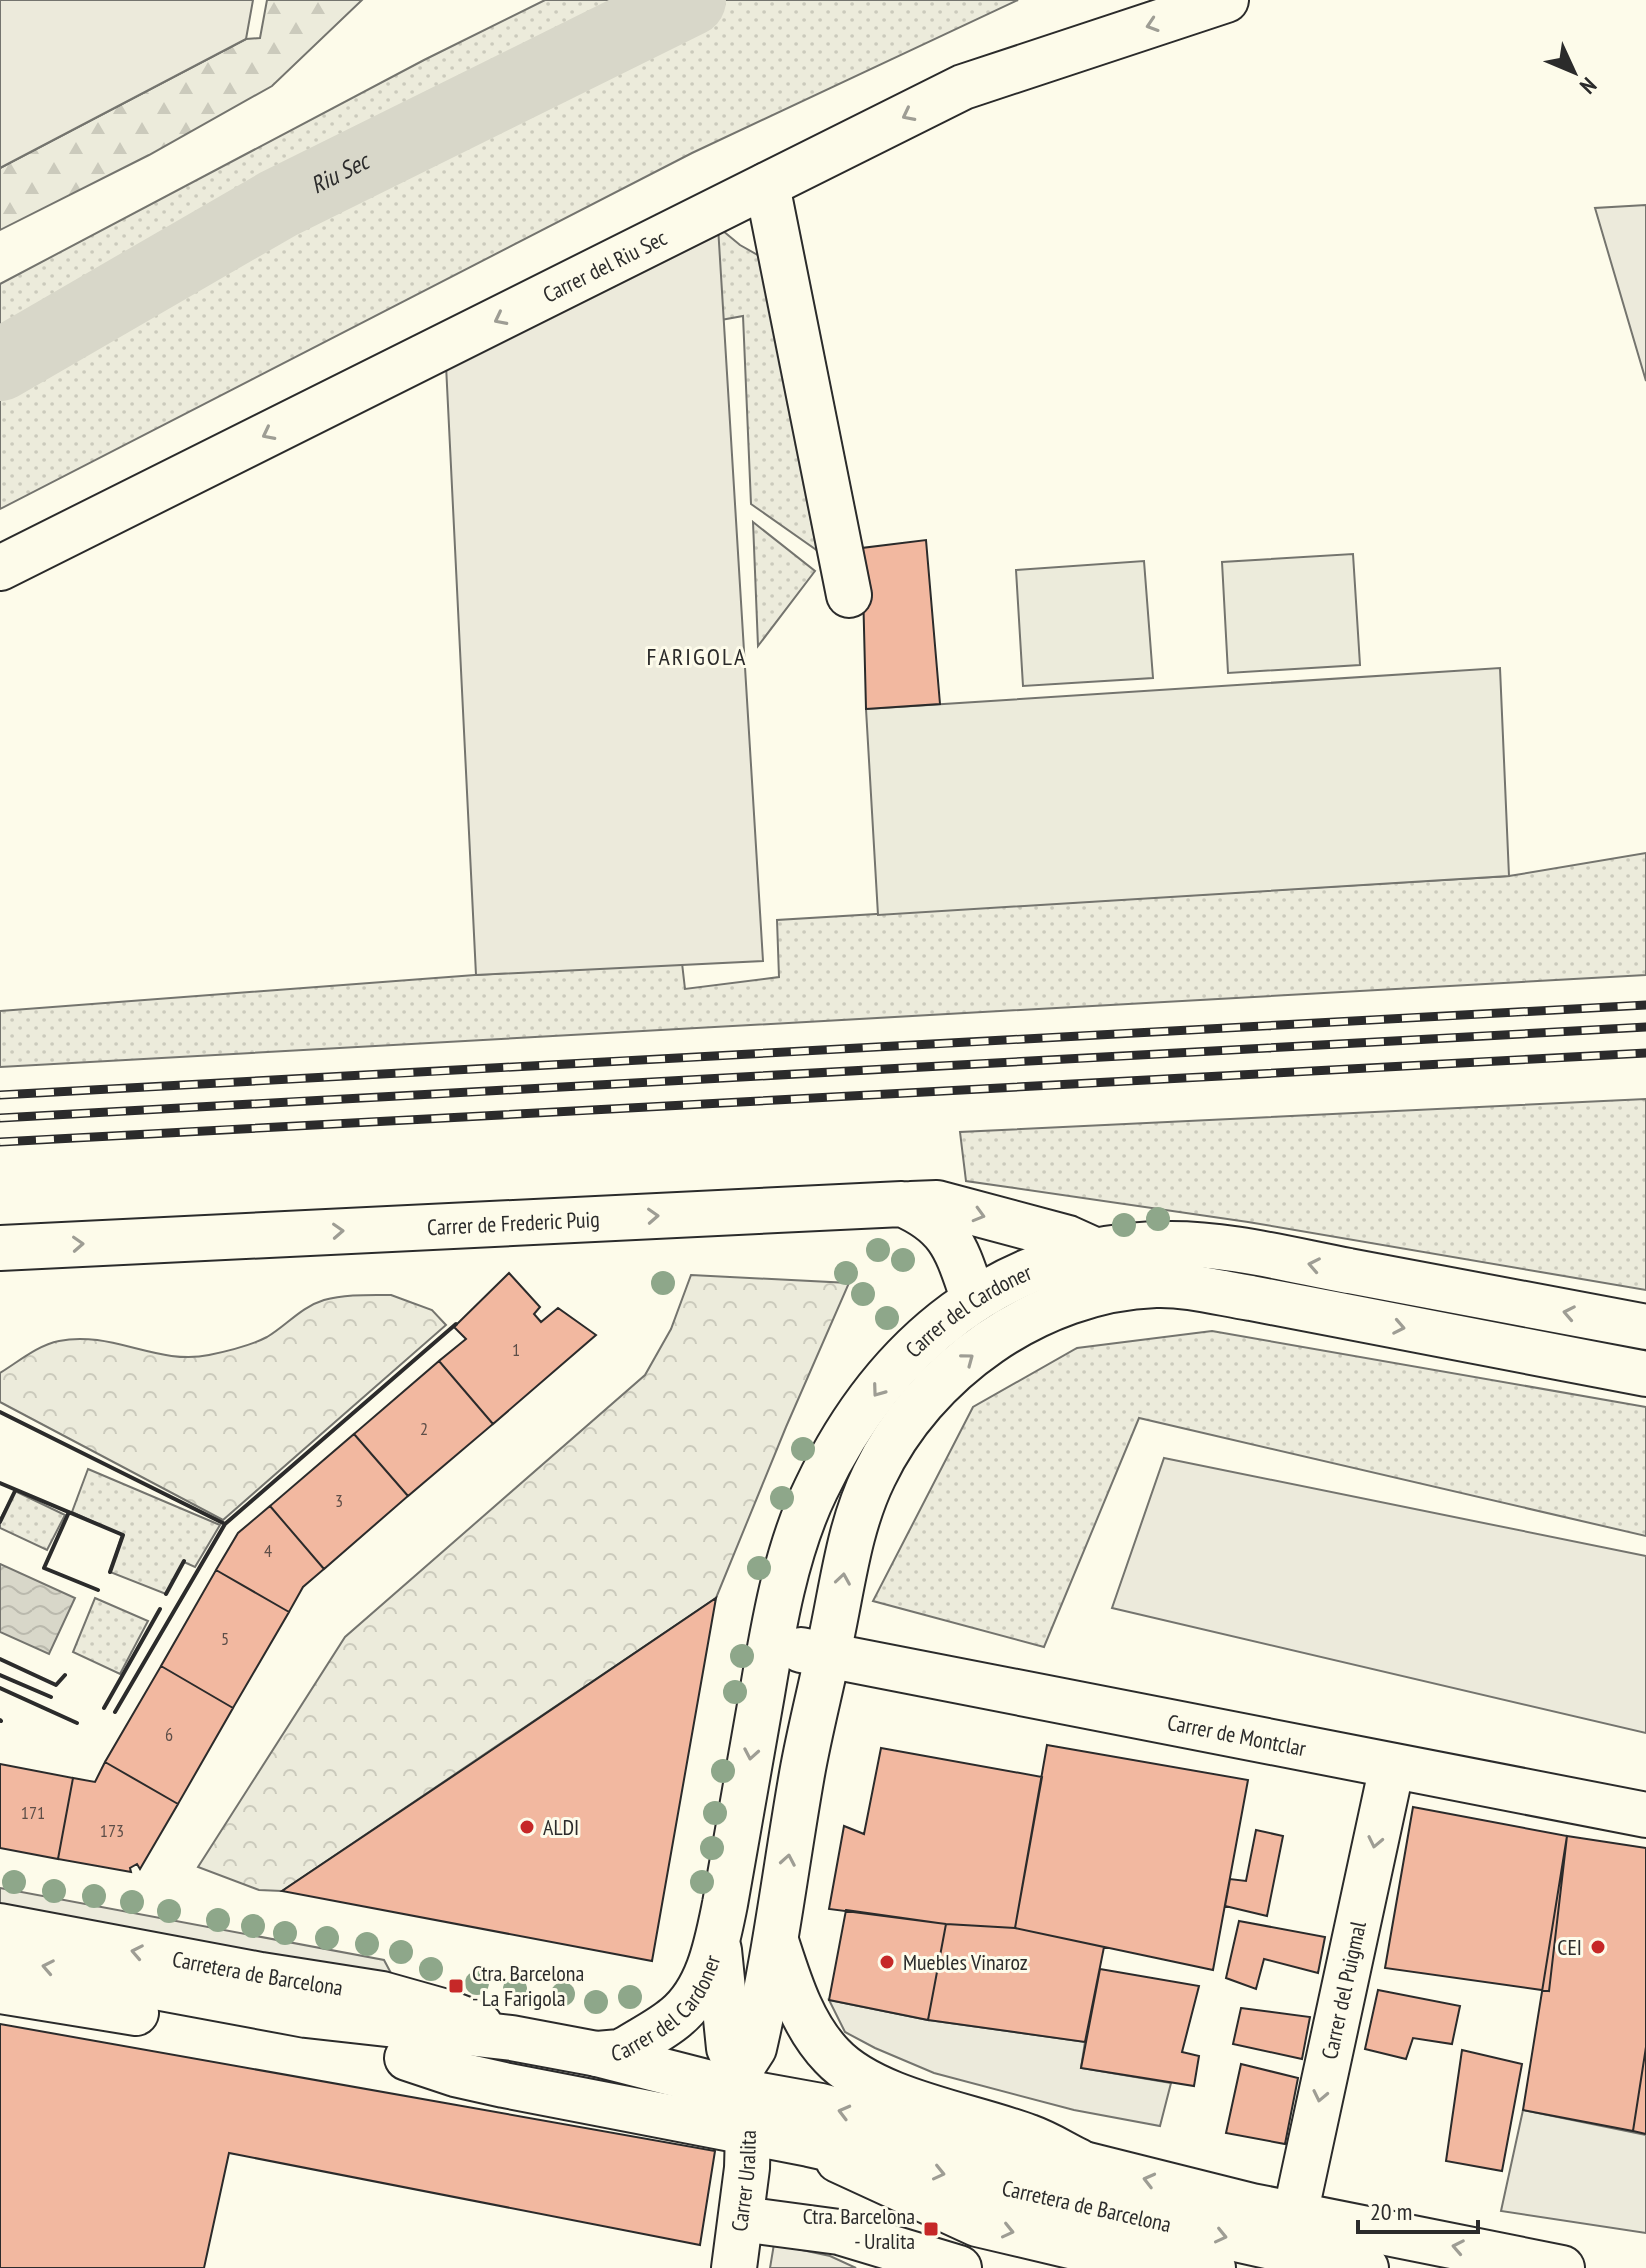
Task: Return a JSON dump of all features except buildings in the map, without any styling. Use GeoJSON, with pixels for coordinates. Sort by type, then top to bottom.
{"type":"FeatureCollection","features":[{"type":"Feature","properties":{"kind":"street","name":"Carrer del Riu Sec"},"geometry":{"type":"LineString","coordinates":[[0,568],[963,87],[1226,0]]}},
{"type":"Feature","properties":{"kind":"street"},"geometry":{"type":"LineString","coordinates":[[767,185],[849,595]]}},
{"type":"Feature","properties":{"kind":"street","name":"Carrer de Frederic Puig"},"geometry":{"type":"LineString","coordinates":[[0,1248],[937,1203],[1068,1238],[1156,1285]]}},
{"type":"Feature","properties":{"kind":"street"},"geometry":{"type":"LineString","coordinates":[[902,1204],[923,1213],[942,1228],[957,1252],[974,1300]]}},
{"type":"Feature","properties":{"kind":"street","name":"Carrer del Cardoner"},"geometry":{"type":"LineString","coordinates":[[597,2054],[620,2052],[628,2048],[676,2017],[701,1988],[718,1940],[783,1585],[815,1490],[885,1381],[921,1341],[948,1317],[1014,1278],[1058,1259],[1095,1250],[1169,1244],[1210,1247],[1646,1327]]}},
{"type":"Feature","properties":{"kind":"street","name":"Carrer del Cardoner"},"geometry":{"type":"LineString","coordinates":[[742,2086],[775,1936],[803,1771],[848,1549],[859,1511],[875,1473],[901,1430],[926,1396],[954,1369],[994,1339],[1077,1299],[1156,1285],[1196,1288],[1646,1374]]}},
{"type":"Feature","properties":{"kind":"street","name":"Carrer de Montclar"},"geometry":{"type":"LineString","coordinates":[[771,1643],[1646,1815]]}},
{"type":"Feature","properties":{"kind":"street","name":"Carrer del Puigmal"},"geometry":{"type":"LineString","coordinates":[[1295,2215],[1392,1766]]}},
{"type":"Feature","properties":{"kind":"street","name":"Carretera de Barcelona"},"geometry":{"type":"LineString","coordinates":[[0,1926],[261,1975],[382,1994],[446,2012],[512,2038]]}},
{"type":"Feature","properties":{"kind":"street","name":"Carrer del Cardoner"},"geometry":{"type":"LineString","coordinates":[[775,1936],[795,1996],[818,2040],[832,2057]]}},
{"type":"Feature","properties":{"kind":"street","name":"Carrer del Cardoner"},"geometry":{"type":"LineString","coordinates":[[718,1940],[726,2032],[742,2086]]}},
{"type":"Feature","properties":{"kind":"street","name":"Carretera de Barcelona"},"geometry":{"type":"LineString","coordinates":[[0,1958],[306,2015],[512,2038],[597,2054],[742,2086],[1013,2157],[1084,2164],[1295,2215],[1562,2268]]}},
{"type":"Feature","properties":{"kind":"street"},"geometry":{"type":"LineString","coordinates":[[0,1991],[407,2058],[507,2070],[661,2100],[683,2099],[742,2086]]}},
{"type":"Feature","properties":{"kind":"street","name":"Carretera de Barcelona"},"geometry":{"type":"LineString","coordinates":[[832,2057],[866,2083],[1029,2137],[1084,2164]]}},
{"type":"Feature","properties":{"kind":"street","name":"Carretera de Barcelona"},"geometry":{"type":"LineString","coordinates":[[742,2086],[809,2144],[977,2224],[1088,2259],[1213,2268]]}},
{"type":"Feature","properties":{"kind":"street","name":"Carrer Uralita"},"geometry":{"type":"LineString","coordinates":[[734,2268],[741,2219],[742,2086]]}},
{"type":"Feature","properties":{"kind":"street","name":"Carretera de Barcelona"},"geometry":{"type":"LineString","coordinates":[[809,2144],[1366,2268]]}},
{"type":"Feature","properties":{"kind":"street"},"geometry":{"type":"LineString","coordinates":[[741,2219],[839,2232],[959,2268]]}},
{"type":"Feature","properties":{"kind":"green space"},"geometry":{"type":"Polygon","coordinates":[[[267,0],[362,0],[272,86],[149,155],[0,230],[0,168],[246,39],[260,38],[267,0]]]}},
{"type":"Feature","properties":{"kind":"green space"},"geometry":{"type":"Polygon","coordinates":[[[545,0],[1018,0],[692,153],[0,509],[0,284],[424,60],[545,0]]]}},
{"type":"Feature","properties":{"kind":"green space"},"geometry":{"type":"Polygon","coordinates":[[[717,226],[740,245],[763,258],[825,556],[751,504],[743,316],[699,324],[717,226]]]}},
{"type":"Feature","properties":{"kind":"green space"},"geometry":{"type":"Polygon","coordinates":[[[753,522],[815,571],[758,646],[753,522]]]}},
{"type":"Feature","properties":{"kind":"green space"},"geometry":{"type":"Polygon","coordinates":[[[1353,554],[1360,665],[1228,673],[1222,562],[1353,554]]]}},
{"type":"Feature","properties":{"kind":"green space"},"geometry":{"type":"Polygon","coordinates":[[[1144,561],[1153,678],[1023,686],[1016,570],[1144,561]]]}},
{"type":"Feature","properties":{"kind":"green space"},"geometry":{"type":"Polygon","coordinates":[[[1500,668],[1509,876],[878,915],[866,709],[1500,668]]]}},
{"type":"Feature","properties":{"kind":"green space"},"geometry":{"type":"Polygon","coordinates":[[[1646,853],[1646,975],[0,1067],[0,1011],[475,975],[682,963],[685,989],[779,977],[777,920],[1509,876],[1646,853]]]}},
{"type":"Feature","properties":{"kind":"green space"},"geometry":{"type":"Polygon","coordinates":[[[1646,1099],[1646,1290],[1248,1222],[966,1181],[960,1132],[1646,1099]]]}},
{"type":"Feature","properties":{"kind":"green space"},"geometry":{"type":"Polygon","coordinates":[[[691,1275],[849,1283],[716,1598],[282,1891],[259,1890],[198,1867],[345,1637],[645,1375],[671,1329],[691,1275]]]}},
{"type":"Feature","properties":{"kind":"green space"},"geometry":{"type":"Polygon","coordinates":[[[391,1295],[432,1310],[446,1325],[223,1520],[0,1402],[0,1373],[51,1343],[97,1340],[171,1356],[209,1355],[260,1340],[308,1307],[324,1300],[391,1295]]]}},
{"type":"Feature","properties":{"kind":"green space"},"geometry":{"type":"Polygon","coordinates":[[[1212,1331],[1646,1407],[1646,1536],[1139,1418],[1044,1647],[873,1601],[973,1407],[1077,1348],[1212,1331]]]}},
{"type":"Feature","properties":{"kind":"green space"},"geometry":{"type":"Polygon","coordinates":[[[88,1469],[220,1525],[195,1567],[184,1562],[166,1594],[110,1572],[122,1535],[72,1512],[88,1469]]]}},
{"type":"Feature","properties":{"kind":"green space"},"geometry":{"type":"Polygon","coordinates":[[[15,1491],[65,1515],[47,1550],[0,1528],[0,1520],[15,1491]]]}},
{"type":"Feature","properties":{"kind":"green space"},"geometry":{"type":"Polygon","coordinates":[[[95,1598],[148,1621],[120,1674],[73,1652],[95,1598]]]}},
{"type":"Feature","properties":{"kind":"shaded area"},"geometry":{"type":"Polygon","coordinates":[[[0,0],[253,0],[246,39],[0,168],[0,0]]]}},
{"type":"Feature","properties":{"kind":"shaded area"},"geometry":{"type":"Polygon","coordinates":[[[1646,205],[1646,381],[1595,208],[1646,205]]]}},
{"type":"Feature","properties":{"kind":"shaded area"},"geometry":{"type":"Polygon","coordinates":[[[717,210],[763,961],[476,975],[446,365],[717,210]]]}},
{"type":"Feature","properties":{"kind":"shaded area"},"geometry":{"type":"Polygon","coordinates":[[[1164,1458],[1646,1556],[1646,1733],[1112,1608],[1164,1458]]]}},
{"type":"Feature","properties":{"kind":"shaded area"},"geometry":{"type":"Polygon","coordinates":[[[0,1888],[384,1960],[401,1992],[0,1918],[0,1888]]]}},
{"type":"Feature","properties":{"kind":"shaded area"},"geometry":{"type":"Polygon","coordinates":[[[829,2000],[928,2020],[1085,2042],[1081,2068],[1171,2083],[1160,2126],[1074,2110],[934,2073],[845,2032],[829,2000]]]}},
{"type":"Feature","properties":{"kind":"shaded area"},"geometry":{"type":"Polygon","coordinates":[[[1523,2110],[1646,2135],[1646,2233],[1501,2211],[1523,2110]]]}},
{"type":"Feature","properties":{"kind":"shaded area"},"geometry":{"type":"Polygon","coordinates":[[[774,2244],[830,2256],[856,2268],[770,2268],[774,2244]]]}},
{"type":"Feature","properties":{"kind":"water"},"geometry":{"type":"Polygon","coordinates":[[[0,1564],[75,1598],[49,1654],[0,1632],[0,1564]]]}},
{"type":"Feature","properties":{"kind":"waterway","name":"Riu Sec"},"geometry":{"type":"LineString","coordinates":[[0,365],[278,204],[690,0]]}},
{"type":"Feature","properties":{"kind":"railway"},"geometry":{"type":"LineString","coordinates":[[0,1095],[1646,1005]]}},
{"type":"Feature","properties":{"kind":"railway"},"geometry":{"type":"LineString","coordinates":[[0,1118],[1646,1027]]}},
{"type":"Feature","properties":{"kind":"railway"},"geometry":{"type":"LineString","coordinates":[[0,1142],[1646,1053]]}},
{"type":"Feature","properties":{"kind":"wall"},"geometry":{"type":"LineString","coordinates":[[0,1412],[225,1524],[456,1324]]}},
{"type":"Feature","properties":{"kind":"wall"},"geometry":{"type":"LineString","coordinates":[[0,1483],[123,1535],[110,1572]]}},
{"type":"Feature","properties":{"kind":"wall"},"geometry":{"type":"LineString","coordinates":[[0,1522],[15,1491]]}},
{"type":"Feature","properties":{"kind":"wall"},"geometry":{"type":"LineString","coordinates":[[69,1512],[44,1568],[98,1590]]}},
{"type":"Feature","properties":{"kind":"wall"},"geometry":{"type":"LineString","coordinates":[[115,1712],[225,1524]]}},
{"type":"Feature","properties":{"kind":"wall"},"geometry":{"type":"LineString","coordinates":[[166,1594],[184,1561]]}},
{"type":"Feature","properties":{"kind":"wall"},"geometry":{"type":"LineString","coordinates":[[104,1708],[160,1609]]}},
{"type":"Feature","properties":{"kind":"wall"},"geometry":{"type":"LineString","coordinates":[[0,1659],[56,1685],[65,1675]]}},
{"type":"Feature","properties":{"kind":"wall"},"geometry":{"type":"LineString","coordinates":[[0,1675],[51,1697]]}},
{"type":"Feature","properties":{"kind":"wall"},"geometry":{"type":"LineString","coordinates":[[0,1688],[77,1723]]}},
{"type":"Feature","properties":{"kind":"place","name":"ALDI"},"geometry":{"type":"Point","coordinates":[527,1827]}},
{"type":"Feature","properties":{"kind":"place","name":"CEI"},"geometry":{"type":"Point","coordinates":[1598,1947]}},
{"type":"Feature","properties":{"kind":"place","name":"Muebles Vinaroz"},"geometry":{"type":"Point","coordinates":[887,1962]}},
{"type":"Feature","properties":{"kind":"place","name":"Ctra. Barcelona - La Farigola"},"geometry":{"type":"Point","coordinates":[456,1986]}},
{"type":"Feature","properties":{"kind":"place","name":"Ctra. Barcelona - Uralita"},"geometry":{"type":"Point","coordinates":[931,2229]}},
{"type":"Feature","properties":{"kind":"district","name":"FARIGOLA"},"geometry":{"type":"Point","coordinates":[697,657]}}]}
